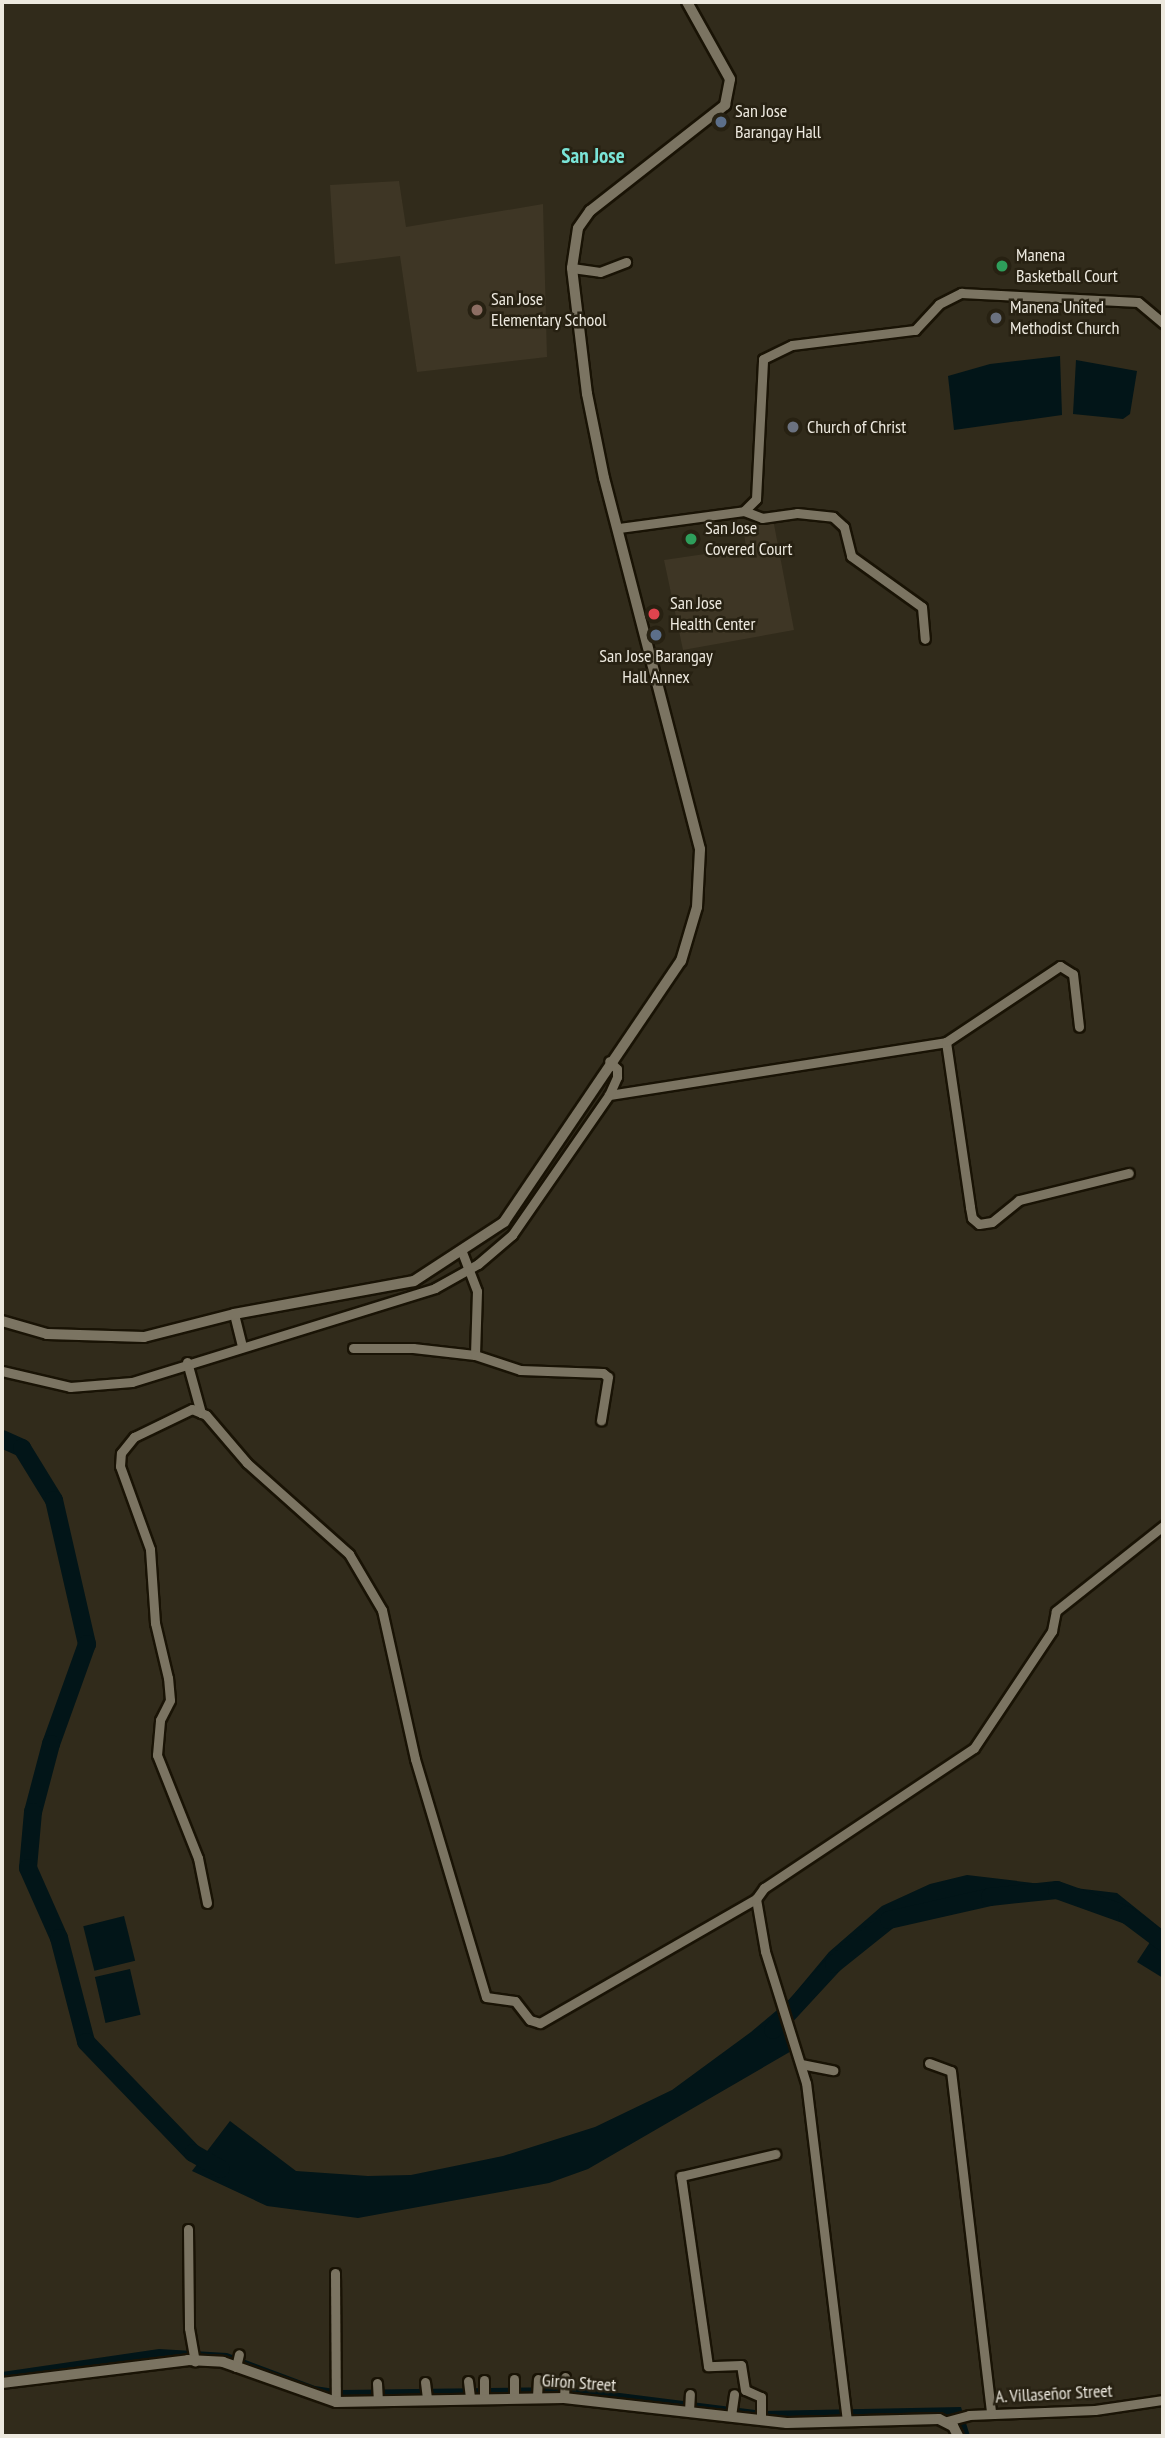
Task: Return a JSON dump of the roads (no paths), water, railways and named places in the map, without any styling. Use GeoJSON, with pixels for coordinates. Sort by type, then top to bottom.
{"type":"FeatureCollection","features":[{"type":"Feature","properties":{"kind":"street"},"geometry":{"type":"LineString","coordinates":[[2,1321],[47,1334],[144,1337],[234,1314],[414,1281],[462,1252],[503,1222],[609,1061],[681,961],[696,907],[700,849],[618,528],[587,394],[572,268],[578,228],[590,211],[725,105],[731,90],[724,68],[687,2]]}},
{"type":"Feature","properties":{"kind":"street"},"geometry":{"type":"LineString","coordinates":[[572,268],[600,272],[626,262]]}},
{"type":"Feature","properties":{"kind":"street"},"geometry":{"type":"LineString","coordinates":[[744,511],[755,499],[763,359],[792,345],[915,330],[939,304],[961,293],[1138,302],[1163,323]]}},
{"type":"Feature","properties":{"kind":"street"},"geometry":{"type":"LineString","coordinates":[[618,528],[744,511],[762,518],[797,513],[839,520],[851,556],[922,607],[925,639]]}},
{"type":"Feature","properties":{"kind":"street"},"geometry":{"type":"LineString","coordinates":[[609,1095],[946,1042],[1060,966],[1073,974],[1079,1027]]}},
{"type":"Feature","properties":{"kind":"street"},"geometry":{"type":"LineString","coordinates":[[946,1042],[970,1207],[972,1218],[979,1224],[992,1222],[1019,1200],[1129,1173]]}},
{"type":"Feature","properties":{"kind":"street"},"geometry":{"type":"LineString","coordinates":[[2,1371],[70,1387],[132,1382],[187,1362],[435,1288],[470,1270],[512,1235],[609,1095],[617,1077],[609,1061]]}},
{"type":"Feature","properties":{"kind":"street"},"geometry":{"type":"LineString","coordinates":[[462,1252],[477,1291],[475,1355]]}},
{"type":"Feature","properties":{"kind":"street"},"geometry":{"type":"LineString","coordinates":[[234,1314],[242,1347]]}},
{"type":"Feature","properties":{"kind":"street"},"geometry":{"type":"LineString","coordinates":[[353,1348],[475,1355],[520,1370],[607,1374],[601,1420]]}},
{"type":"Feature","properties":{"kind":"street"},"geometry":{"type":"LineString","coordinates":[[187,1362],[201,1413]]}},
{"type":"Feature","properties":{"kind":"street"},"geometry":{"type":"LineString","coordinates":[[207,1903],[198,1858],[157,1755],[160,1720],[170,1700],[168,1678],[155,1623],[150,1549],[120,1466],[121,1453],[134,1437],[192,1409],[201,1413],[247,1463],[349,1554],[382,1610],[415,1759],[486,1997],[515,2001],[530,2020],[540,2023],[756,1899],[764,1888],[974,1748],[1052,1631],[1056,1611],[1163,1526]]}},
{"type":"Feature","properties":{"kind":"street"},"geometry":{"type":"LineString","coordinates":[[756,1899],[765,1951],[801,2064],[847,2415]]}},
{"type":"Feature","properties":{"kind":"street"},"geometry":{"type":"LineString","coordinates":[[929,2063],[951,2071],[991,2414]]}},
{"type":"Feature","properties":{"kind":"street"},"geometry":{"type":"LineString","coordinates":[[801,2064],[832,2070]]}},
{"type":"Feature","properties":{"kind":"street"},"geometry":{"type":"LineString","coordinates":[[761,2415],[761,2396],[745,2390],[741,2365],[708,2366],[681,2176],[775,2154]]}},
{"type":"Feature","properties":{"kind":"street"},"geometry":{"type":"LineString","coordinates":[[188,2229],[189,2328],[195,2356]]}},
{"type":"Feature","properties":{"kind":"street"},"geometry":{"type":"LineString","coordinates":[[335,2273],[337,2396]]}},
{"type":"Feature","properties":{"kind":"street","name":"Giron Street"},"geometry":{"type":"LineString","coordinates":[[2,2383],[195,2356],[237,2361],[337,2396],[378,2399],[484,2394],[565,2396],[732,2414],[847,2415],[952,2420]]}},
{"type":"Feature","properties":{"kind":"street"},"geometry":{"type":"LineString","coordinates":[[565,2377],[565,2396]]}},
{"type":"Feature","properties":{"kind":"street"},"geometry":{"type":"LineString","coordinates":[[514,2379],[514,2395]]}},
{"type":"Feature","properties":{"kind":"street"},"geometry":{"type":"LineString","coordinates":[[537,2395],[538,2379]]}},
{"type":"Feature","properties":{"kind":"street"},"geometry":{"type":"LineString","coordinates":[[484,2380],[484,2394]]}},
{"type":"Feature","properties":{"kind":"street"},"geometry":{"type":"LineString","coordinates":[[468,2381],[469,2395]]}},
{"type":"Feature","properties":{"kind":"street"},"geometry":{"type":"LineString","coordinates":[[425,2382],[426,2396]]}},
{"type":"Feature","properties":{"kind":"street"},"geometry":{"type":"LineString","coordinates":[[377,2383],[378,2399]]}},
{"type":"Feature","properties":{"kind":"street"},"geometry":{"type":"LineString","coordinates":[[689,2409],[690,2394]]}},
{"type":"Feature","properties":{"kind":"street"},"geometry":{"type":"LineString","coordinates":[[732,2414],[734,2394]]}},
{"type":"Feature","properties":{"kind":"street","name":"A. Villaseñor Street"},"geometry":{"type":"LineString","coordinates":[[952,2420],[969,2414],[1095,2410],[1163,2400]]}},
{"type":"Feature","properties":{"kind":"street"},"geometry":{"type":"LineString","coordinates":[[952,2420],[958,2436]]}},
{"type":"Feature","properties":{"kind":"waterway"},"geometry":{"type":"LineString","coordinates":[[2,1439],[22,1448],[54,1500],[87,1644],[51,1744],[33,1812],[28,1868],[59,1938],[86,2042],[193,2153],[221,2169]]}},
{"type":"Feature","properties":{"kind":"waterway"},"geometry":{"type":"LineString","coordinates":[[773,2030],[834,1964],[889,1920],[990,1897],[1057,1890],[1127,1915],[1163,1942]]}},
{"type":"Feature","properties":{"kind":"place","name":"San Jose Barangay Hall"},"geometry":{"type":"Point","coordinates":[721,122]}},
{"type":"Feature","properties":{"kind":"place","name":"Manena Basketball Court"},"geometry":{"type":"Point","coordinates":[1002,266]}},
{"type":"Feature","properties":{"kind":"place","name":"San Jose Elementary School"},"geometry":{"type":"Point","coordinates":[477,310]}},
{"type":"Feature","properties":{"kind":"place","name":"Manena United Methodist Church"},"geometry":{"type":"Point","coordinates":[996,318]}},
{"type":"Feature","properties":{"kind":"place","name":"Church of Christ"},"geometry":{"type":"Point","coordinates":[793,427]}},
{"type":"Feature","properties":{"kind":"place","name":"San Jose Covered Court"},"geometry":{"type":"Point","coordinates":[691,539]}},
{"type":"Feature","properties":{"kind":"place","name":"San Jose Health Center"},"geometry":{"type":"Point","coordinates":[654,614]}},
{"type":"Feature","properties":{"kind":"place","name":"San Jose Barangay Hall Annex"},"geometry":{"type":"Point","coordinates":[656,635]}},
{"type":"Feature","properties":{"kind":"district","name":"San Jose"},"geometry":{"type":"Point","coordinates":[593,156]}}]}
